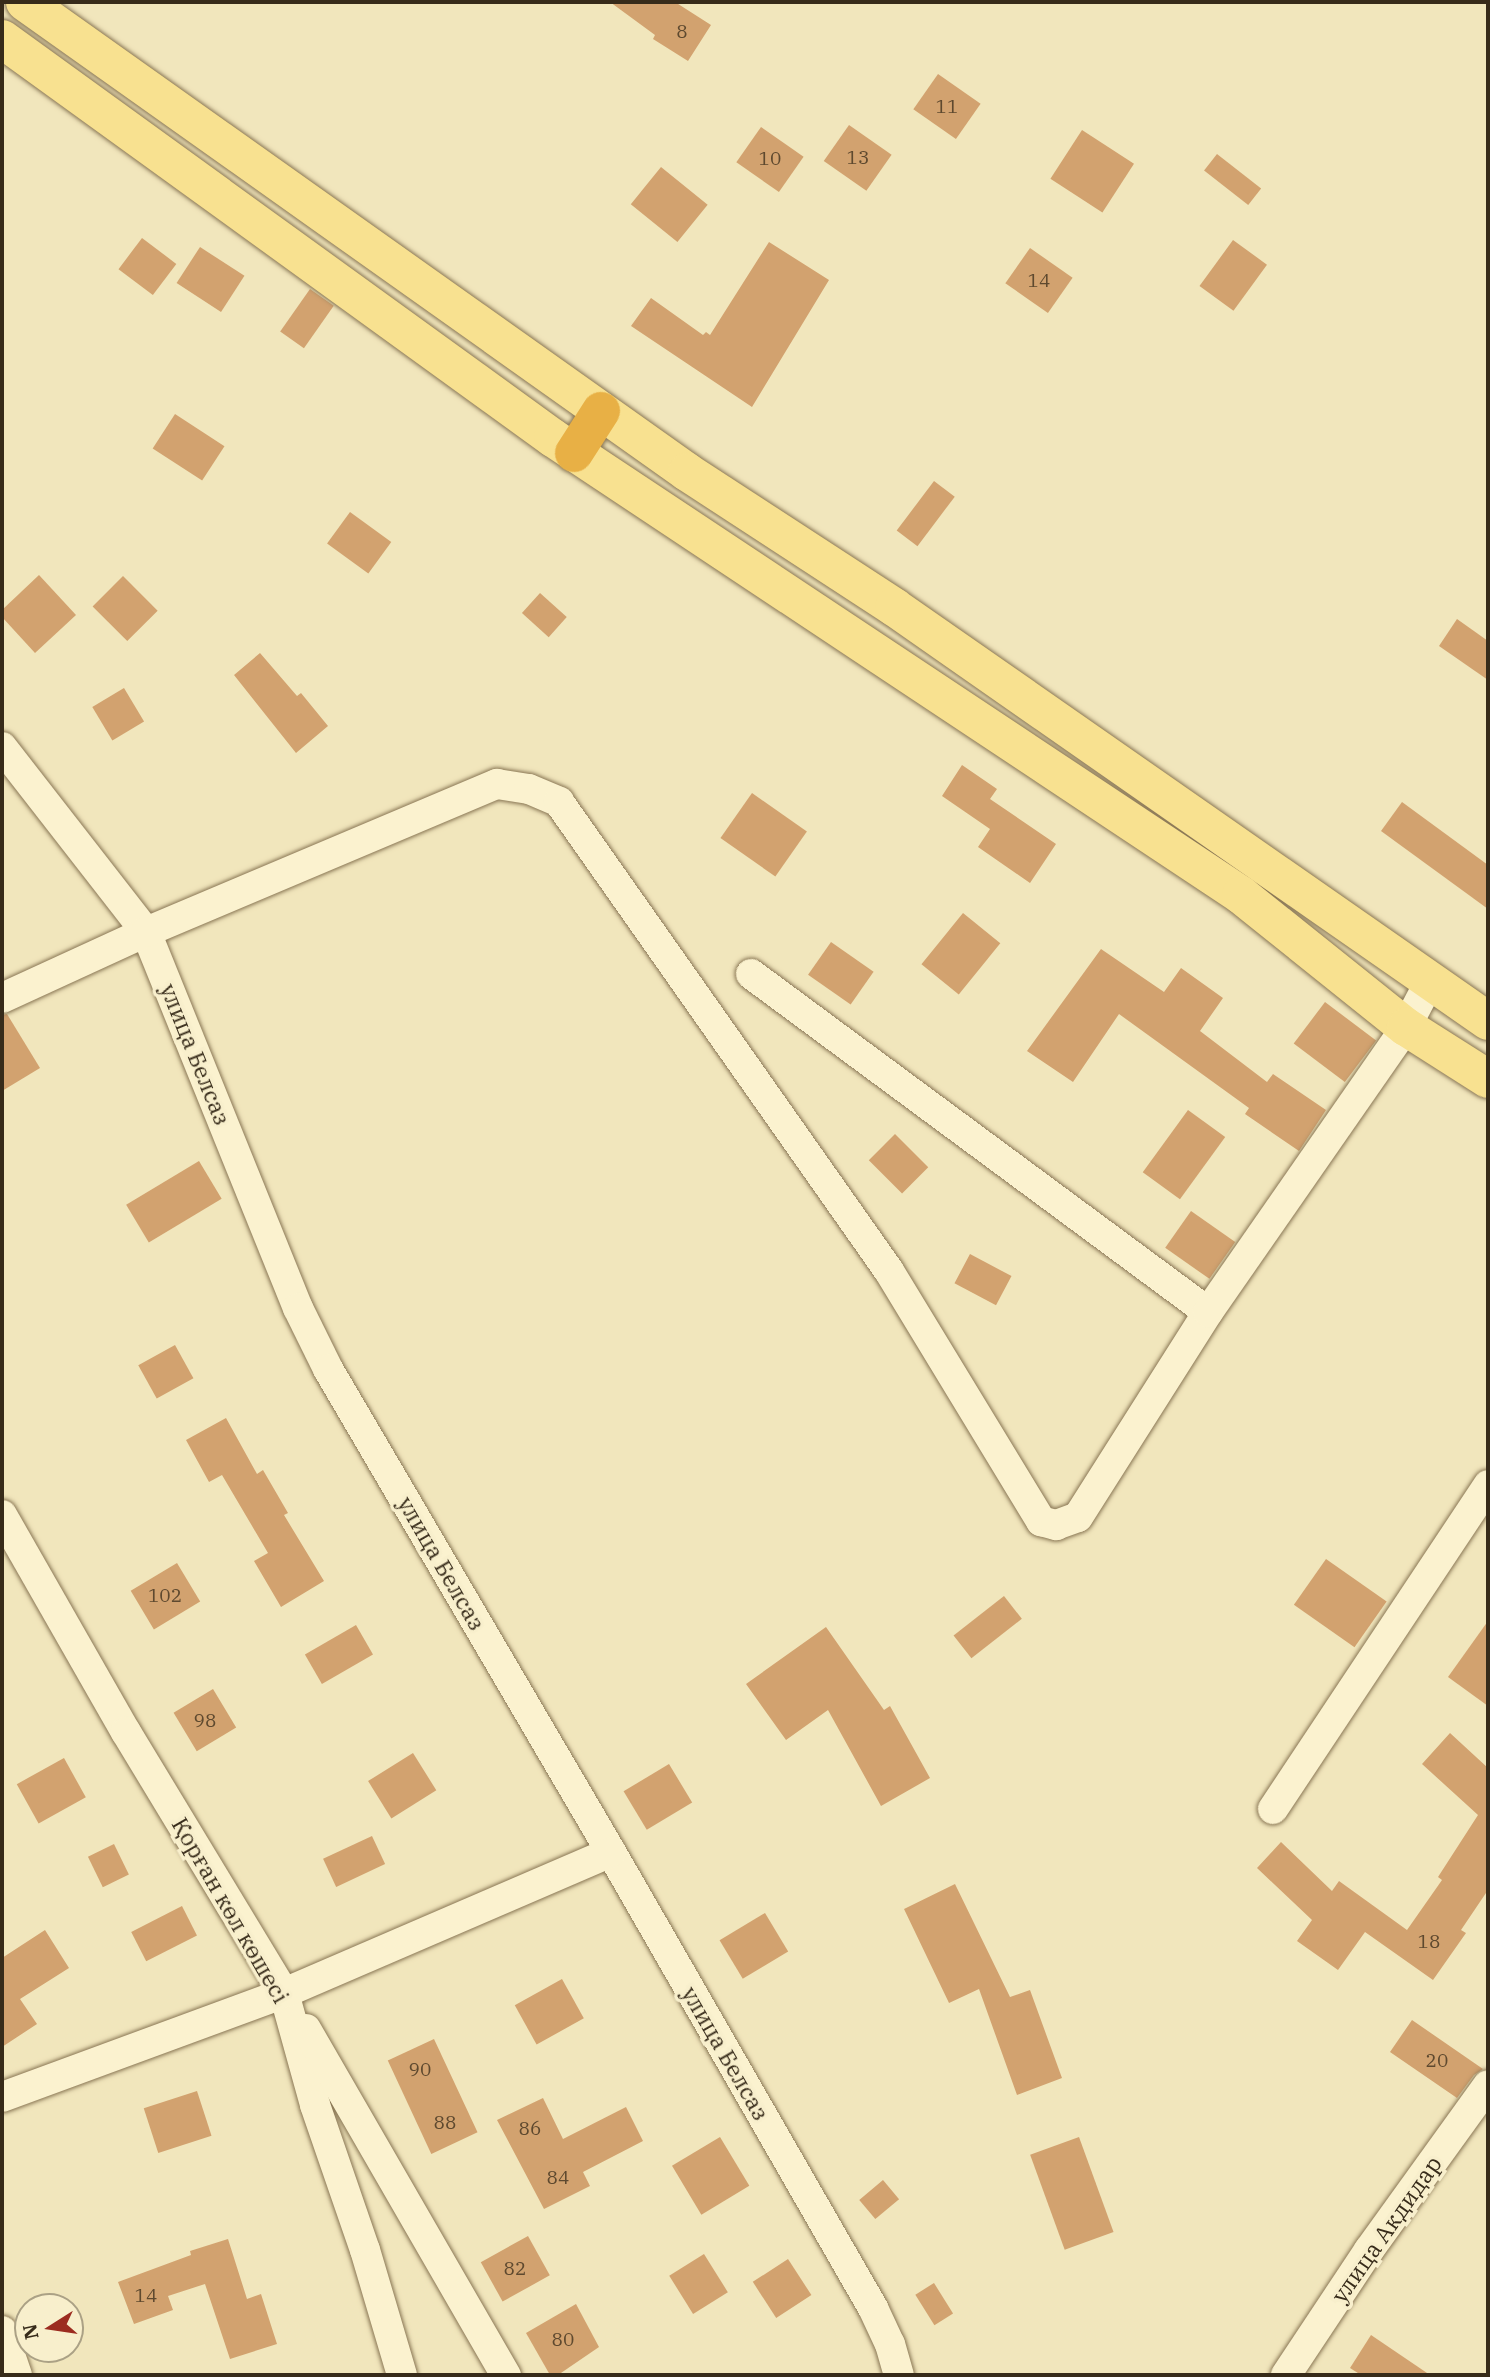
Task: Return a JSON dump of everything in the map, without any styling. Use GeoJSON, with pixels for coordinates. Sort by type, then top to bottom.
{"type":"FeatureCollection","features":[{"type":"Feature","properties":{"kind":"highway"},"geometry":{"type":"LineString","coordinates":[[574,453],[601,411]]}},
{"type":"Feature","properties":{"kind":"main road"},"geometry":{"type":"LineString","coordinates":[[25,2],[601,411],[894,607],[1488,1021]]}},
{"type":"Feature","properties":{"kind":"main road"},"geometry":{"type":"LineString","coordinates":[[2,38],[574,453],[1241,895],[1406,1027],[1488,1079]]}},
{"type":"Feature","properties":{"kind":"street","name":"улица Белсаз"},"geometry":{"type":"LineString","coordinates":[[2,747],[146,932],[298,1308],[328,1369],[611,1852],[873,2308],[890,2344],[898,2375]]}},
{"type":"Feature","properties":{"kind":"street"},"geometry":{"type":"LineString","coordinates":[[2,998],[146,932],[497,784],[529,789],[559,803],[873,1248],[1041,1521],[1056,1525],[1078,1517],[1208,1312],[1406,1027],[1430,981]]}},
{"type":"Feature","properties":{"kind":"street"},"geometry":{"type":"LineString","coordinates":[[751,974],[1208,1312]]}},
{"type":"Feature","properties":{"kind":"street"},"geometry":{"type":"LineString","coordinates":[[1273,1808],[1488,1485]]}},
{"type":"Feature","properties":{"kind":"street","name":"Қорған көл көшесі"},"geometry":{"type":"LineString","coordinates":[[2,1515],[127,1732],[284,1993],[315,2105],[365,2250],[402,2375]]}},
{"type":"Feature","properties":{"kind":"street"},"geometry":{"type":"LineString","coordinates":[[2,2096],[284,1993],[611,1852]]}},
{"type":"Feature","properties":{"kind":"street"},"geometry":{"type":"LineString","coordinates":[[284,1993],[506,2375]]}},
{"type":"Feature","properties":{"kind":"street","name":"улица Акдидар"},"geometry":{"type":"LineString","coordinates":[[1286,2375],[1369,2250],[1488,2085]]}},
{"type":"Feature","properties":{"kind":"street"},"geometry":{"type":"LineString","coordinates":[[2,2332],[17,2375]]}},
{"type":"Feature","properties":{"kind":"building"},"geometry":{"type":"Polygon","coordinates":[[[610,2],[675,2],[711,25],[688,61],[653,39],[655,35],[610,2]]]}},
{"type":"Feature","properties":{"kind":"building"},"geometry":{"type":"Polygon","coordinates":[[[938,74],[981,104],[956,139],[913,109],[938,74]]]}},
{"type":"Feature","properties":{"kind":"building"},"geometry":{"type":"Polygon","coordinates":[[[849,125],[892,155],[866,191],[824,161],[849,125]]]}},
{"type":"Feature","properties":{"kind":"building"},"geometry":{"type":"Polygon","coordinates":[[[761,127],[804,157],[779,192],[736,162],[761,127]]]}},
{"type":"Feature","properties":{"kind":"building"},"geometry":{"type":"Polygon","coordinates":[[[1082,130],[1134,164],[1102,212],[1050,179],[1082,130]]]}},
{"type":"Feature","properties":{"kind":"building"},"geometry":{"type":"Polygon","coordinates":[[[1217,154],[1261,188],[1248,205],[1204,171],[1217,154]]]}},
{"type":"Feature","properties":{"kind":"building"},"geometry":{"type":"Polygon","coordinates":[[[661,167],[708,205],[677,242],[631,204],[661,167]]]}},
{"type":"Feature","properties":{"kind":"building"},"geometry":{"type":"Polygon","coordinates":[[[142,238],[176,264],[153,295],[119,269],[142,238]]]}},
{"type":"Feature","properties":{"kind":"building"},"geometry":{"type":"Polygon","coordinates":[[[1233,240],[1267,265],[1233,311],[1199,286],[1233,240]]]}},
{"type":"Feature","properties":{"kind":"building"},"geometry":{"type":"Polygon","coordinates":[[[769,242],[829,280],[752,407],[631,326],[651,298],[703,335],[706,332],[710,335],[769,242]]]}},
{"type":"Feature","properties":{"kind":"building"},"geometry":{"type":"Polygon","coordinates":[[[200,247],[244,276],[221,312],[177,283],[200,247]]]}},
{"type":"Feature","properties":{"kind":"building"},"geometry":{"type":"Polygon","coordinates":[[[1030,248],[1073,278],[1048,313],[1005,283],[1030,248]]]}},
{"type":"Feature","properties":{"kind":"building"},"geometry":{"type":"Polygon","coordinates":[[[310,289],[334,306],[304,348],[280,332],[310,289]]]}},
{"type":"Feature","properties":{"kind":"building"},"geometry":{"type":"Polygon","coordinates":[[[175,414],[224,446],[202,481],[153,448],[175,414]]]}},
{"type":"Feature","properties":{"kind":"building"},"geometry":{"type":"Polygon","coordinates":[[[934,481],[955,497],[917,546],[897,531],[934,481]]]}},
{"type":"Feature","properties":{"kind":"building"},"geometry":{"type":"Polygon","coordinates":[[[350,512],[391,542],[368,574],[327,544],[350,512]]]}},
{"type":"Feature","properties":{"kind":"building"},"geometry":{"type":"Polygon","coordinates":[[[39,575],[76,615],[35,653],[2,617],[2,610],[39,575]]]}},
{"type":"Feature","properties":{"kind":"building"},"geometry":{"type":"Polygon","coordinates":[[[123,576],[158,611],[127,641],[93,606],[123,576]]]}},
{"type":"Feature","properties":{"kind":"building"},"geometry":{"type":"Polygon","coordinates":[[[540,593],[567,617],[549,637],[522,613],[540,593]]]}},
{"type":"Feature","properties":{"kind":"building"},"geometry":{"type":"Polygon","coordinates":[[[1457,619],[1488,641],[1488,680],[1439,646],[1457,619]]]}},
{"type":"Feature","properties":{"kind":"building"},"geometry":{"type":"Polygon","coordinates":[[[260,653],[297,696],[301,693],[328,726],[296,753],[234,675],[260,653]]]}},
{"type":"Feature","properties":{"kind":"building"},"geometry":{"type":"Polygon","coordinates":[[[124,688],[144,721],[112,740],[92,707],[124,688]]]}},
{"type":"Feature","properties":{"kind":"building"},"geometry":{"type":"Polygon","coordinates":[[[962,765],[997,789],[990,799],[1056,844],[1030,883],[978,847],[990,829],[942,796],[962,765]]]}},
{"type":"Feature","properties":{"kind":"building"},"geometry":{"type":"Polygon","coordinates":[[[752,793],[807,831],[775,876],[720,838],[752,793]]]}},
{"type":"Feature","properties":{"kind":"building"},"geometry":{"type":"Polygon","coordinates":[[[1402,802],[1488,865],[1488,909],[1381,831],[1402,802]]]}},
{"type":"Feature","properties":{"kind":"building"},"geometry":{"type":"Polygon","coordinates":[[[963,913],[1000,943],[959,994],[921,964],[963,913]]]}},
{"type":"Feature","properties":{"kind":"building"},"geometry":{"type":"Polygon","coordinates":[[[831,942],[874,972],[851,1005],[808,975],[831,942]]]}},
{"type":"Feature","properties":{"kind":"building"},"geometry":{"type":"Polygon","coordinates":[[[1101,949],[1164,992],[1181,968],[1223,998],[1200,1031],[1267,1082],[1273,1074],[1326,1110],[1299,1151],[1245,1114],[1249,1108],[1119,1014],[1073,1082],[1027,1051],[1101,949]]]}},
{"type":"Feature","properties":{"kind":"building"},"geometry":{"type":"Polygon","coordinates":[[[1325,1002],[1376,1041],[1345,1082],[1294,1044],[1325,1002]]]}},
{"type":"Feature","properties":{"kind":"building"},"geometry":{"type":"Polygon","coordinates":[[[7,1014],[40,1068],[2,1091],[2,1015],[7,1014]]]}},
{"type":"Feature","properties":{"kind":"building"},"geometry":{"type":"Polygon","coordinates":[[[1188,1110],[1225,1137],[1180,1199],[1143,1172],[1188,1110]]]}},
{"type":"Feature","properties":{"kind":"building"},"geometry":{"type":"Polygon","coordinates":[[[895,1134],[928,1167],[902,1193],[869,1160],[895,1134]]]}},
{"type":"Feature","properties":{"kind":"building"},"geometry":{"type":"Polygon","coordinates":[[[199,1161],[222,1199],[149,1242],[126,1205],[199,1161]]]}},
{"type":"Feature","properties":{"kind":"building"},"geometry":{"type":"Polygon","coordinates":[[[1191,1211],[1235,1242],[1209,1279],[1165,1248],[1191,1211]]]}},
{"type":"Feature","properties":{"kind":"building"},"geometry":{"type":"Polygon","coordinates":[[[970,1254],[1011,1276],[996,1305],[955,1283],[970,1254]]]}},
{"type":"Feature","properties":{"kind":"building"},"geometry":{"type":"Polygon","coordinates":[[[175,1345],[193,1378],[157,1399],[138,1365],[175,1345]]]}},
{"type":"Feature","properties":{"kind":"building"},"geometry":{"type":"Polygon","coordinates":[[[226,1418],[257,1474],[263,1470],[288,1513],[284,1515],[324,1581],[281,1607],[254,1561],[268,1553],[222,1475],[209,1482],[186,1440],[226,1418]]]}},
{"type":"Feature","properties":{"kind":"building"},"geometry":{"type":"Polygon","coordinates":[[[1326,1559],[1387,1601],[1354,1647],[1294,1605],[1326,1559]]]}},
{"type":"Feature","properties":{"kind":"building"},"geometry":{"type":"Polygon","coordinates":[[[177,1563],[200,1602],[154,1629],[131,1591],[177,1563]]]}},
{"type":"Feature","properties":{"kind":"building"},"geometry":{"type":"Polygon","coordinates":[[[1004,1596],[1022,1619],[971,1658],[954,1635],[1004,1596]]]}},
{"type":"Feature","properties":{"kind":"building"},"geometry":{"type":"Polygon","coordinates":[[[1488,1621],[1488,1706],[1448,1677],[1488,1621]]]}},
{"type":"Feature","properties":{"kind":"building"},"geometry":{"type":"Polygon","coordinates":[[[356,1625],[373,1654],[322,1684],[305,1654],[356,1625]]]}},
{"type":"Feature","properties":{"kind":"building"},"geometry":{"type":"Polygon","coordinates":[[[826,1627],[884,1710],[890,1706],[930,1778],[881,1806],[828,1710],[786,1740],[746,1684],[826,1627]]]}},
{"type":"Feature","properties":{"kind":"building"},"geometry":{"type":"Polygon","coordinates":[[[213,1689],[236,1728],[197,1751],[174,1713],[213,1689]]]}},
{"type":"Feature","properties":{"kind":"building"},"geometry":{"type":"Polygon","coordinates":[[[1450,1733],[1488,1768],[1488,1890],[1461,1930],[1466,1933],[1433,1980],[1365,1932],[1338,1970],[1297,1941],[1312,1920],[1257,1868],[1281,1842],[1332,1891],[1339,1881],[1407,1930],[1442,1880],[1438,1877],[1478,1815],[1422,1764],[1450,1733]]]}},
{"type":"Feature","properties":{"kind":"building"},"geometry":{"type":"Polygon","coordinates":[[[413,1753],[436,1790],[391,1818],[368,1781],[413,1753]]]}},
{"type":"Feature","properties":{"kind":"building"},"geometry":{"type":"Polygon","coordinates":[[[64,1758],[86,1797],[39,1824],[17,1784],[64,1758]]]}},
{"type":"Feature","properties":{"kind":"building"},"geometry":{"type":"Polygon","coordinates":[[[669,1764],[692,1803],[647,1830],[624,1791],[669,1764]]]}},
{"type":"Feature","properties":{"kind":"building"},"geometry":{"type":"Polygon","coordinates":[[[372,1836],[385,1864],[336,1887],[323,1859],[372,1836]]]}},
{"type":"Feature","properties":{"kind":"building"},"geometry":{"type":"Polygon","coordinates":[[[114,1844],[129,1875],[103,1887],[88,1857],[114,1844]]]}},
{"type":"Feature","properties":{"kind":"building"},"geometry":{"type":"Polygon","coordinates":[[[955,1884],[1010,1997],[1030,1990],[1062,2078],[1017,2095],[979,1989],[949,2003],[904,1909],[955,1884]]]}},
{"type":"Feature","properties":{"kind":"building"},"geometry":{"type":"Polygon","coordinates":[[[182,1906],[197,1935],[146,1961],[131,1932],[182,1906]]]}},
{"type":"Feature","properties":{"kind":"building"},"geometry":{"type":"Polygon","coordinates":[[[765,1913],[788,1952],[743,1979],[720,1940],[765,1913]]]}},
{"type":"Feature","properties":{"kind":"building"},"geometry":{"type":"Polygon","coordinates":[[[45,1930],[69,1968],[20,1999],[37,2024],[2,2047],[2,1958],[45,1930]]]}},
{"type":"Feature","properties":{"kind":"building"},"geometry":{"type":"Polygon","coordinates":[[[562,1979],[584,2018],[537,2045],[515,2005],[562,1979]]]}},
{"type":"Feature","properties":{"kind":"building"},"geometry":{"type":"Polygon","coordinates":[[[1412,2020],[1483,2069],[1474,2075],[1457,2098],[1390,2052],[1412,2020]]]}},
{"type":"Feature","properties":{"kind":"building"},"geometry":{"type":"Polygon","coordinates":[[[434,2039],[478,2132],[431,2154],[388,2061],[434,2039]]]}},
{"type":"Feature","properties":{"kind":"building"},"geometry":{"type":"Polygon","coordinates":[[[197,2091],[212,2136],[158,2153],[144,2108],[197,2091]]]}},
{"type":"Feature","properties":{"kind":"building"},"geometry":{"type":"Polygon","coordinates":[[[543,2098],[563,2139],[626,2107],[643,2141],[583,2172],[590,2186],[544,2209],[497,2120],[543,2098]]]}},
{"type":"Feature","properties":{"kind":"building"},"geometry":{"type":"Polygon","coordinates":[[[720,2137],[749,2186],[701,2215],[672,2166],[720,2137]]]}},
{"type":"Feature","properties":{"kind":"building"},"geometry":{"type":"Polygon","coordinates":[[[1079,2137],[1114,2232],[1065,2250],[1030,2155],[1079,2137]]]}},
{"type":"Feature","properties":{"kind":"building"},"geometry":{"type":"Polygon","coordinates":[[[883,2180],[899,2199],[875,2219],[859,2200],[883,2180]]]}},
{"type":"Feature","properties":{"kind":"building"},"geometry":{"type":"Polygon","coordinates":[[[528,2236],[550,2275],[503,2302],[481,2262],[528,2236]]]}},
{"type":"Feature","properties":{"kind":"building"},"geometry":{"type":"Polygon","coordinates":[[[228,2239],[247,2299],[261,2294],[277,2344],[230,2359],[205,2284],[168,2296],[173,2310],[134,2324],[118,2282],[191,2255],[190,2251],[228,2239]]]}},
{"type":"Feature","properties":{"kind":"building"},"geometry":{"type":"Polygon","coordinates":[[[704,2254],[728,2292],[693,2314],[669,2276],[704,2254]]]}},
{"type":"Feature","properties":{"kind":"building"},"geometry":{"type":"Polygon","coordinates":[[[788,2259],[811,2295],[776,2318],[753,2282],[788,2259]]]}},
{"type":"Feature","properties":{"kind":"building"},"geometry":{"type":"Polygon","coordinates":[[[934,2283],[953,2314],[934,2325],[915,2295],[934,2283]]]}},
{"type":"Feature","properties":{"kind":"building"},"geometry":{"type":"Polygon","coordinates":[[[576,2304],[599,2347],[558,2375],[550,2375],[526,2333],[576,2304]]]}},
{"type":"Feature","properties":{"kind":"building"},"geometry":{"type":"Polygon","coordinates":[[[1371,2335],[1430,2375],[1361,2375],[1350,2368],[1371,2335]]]}}]}
